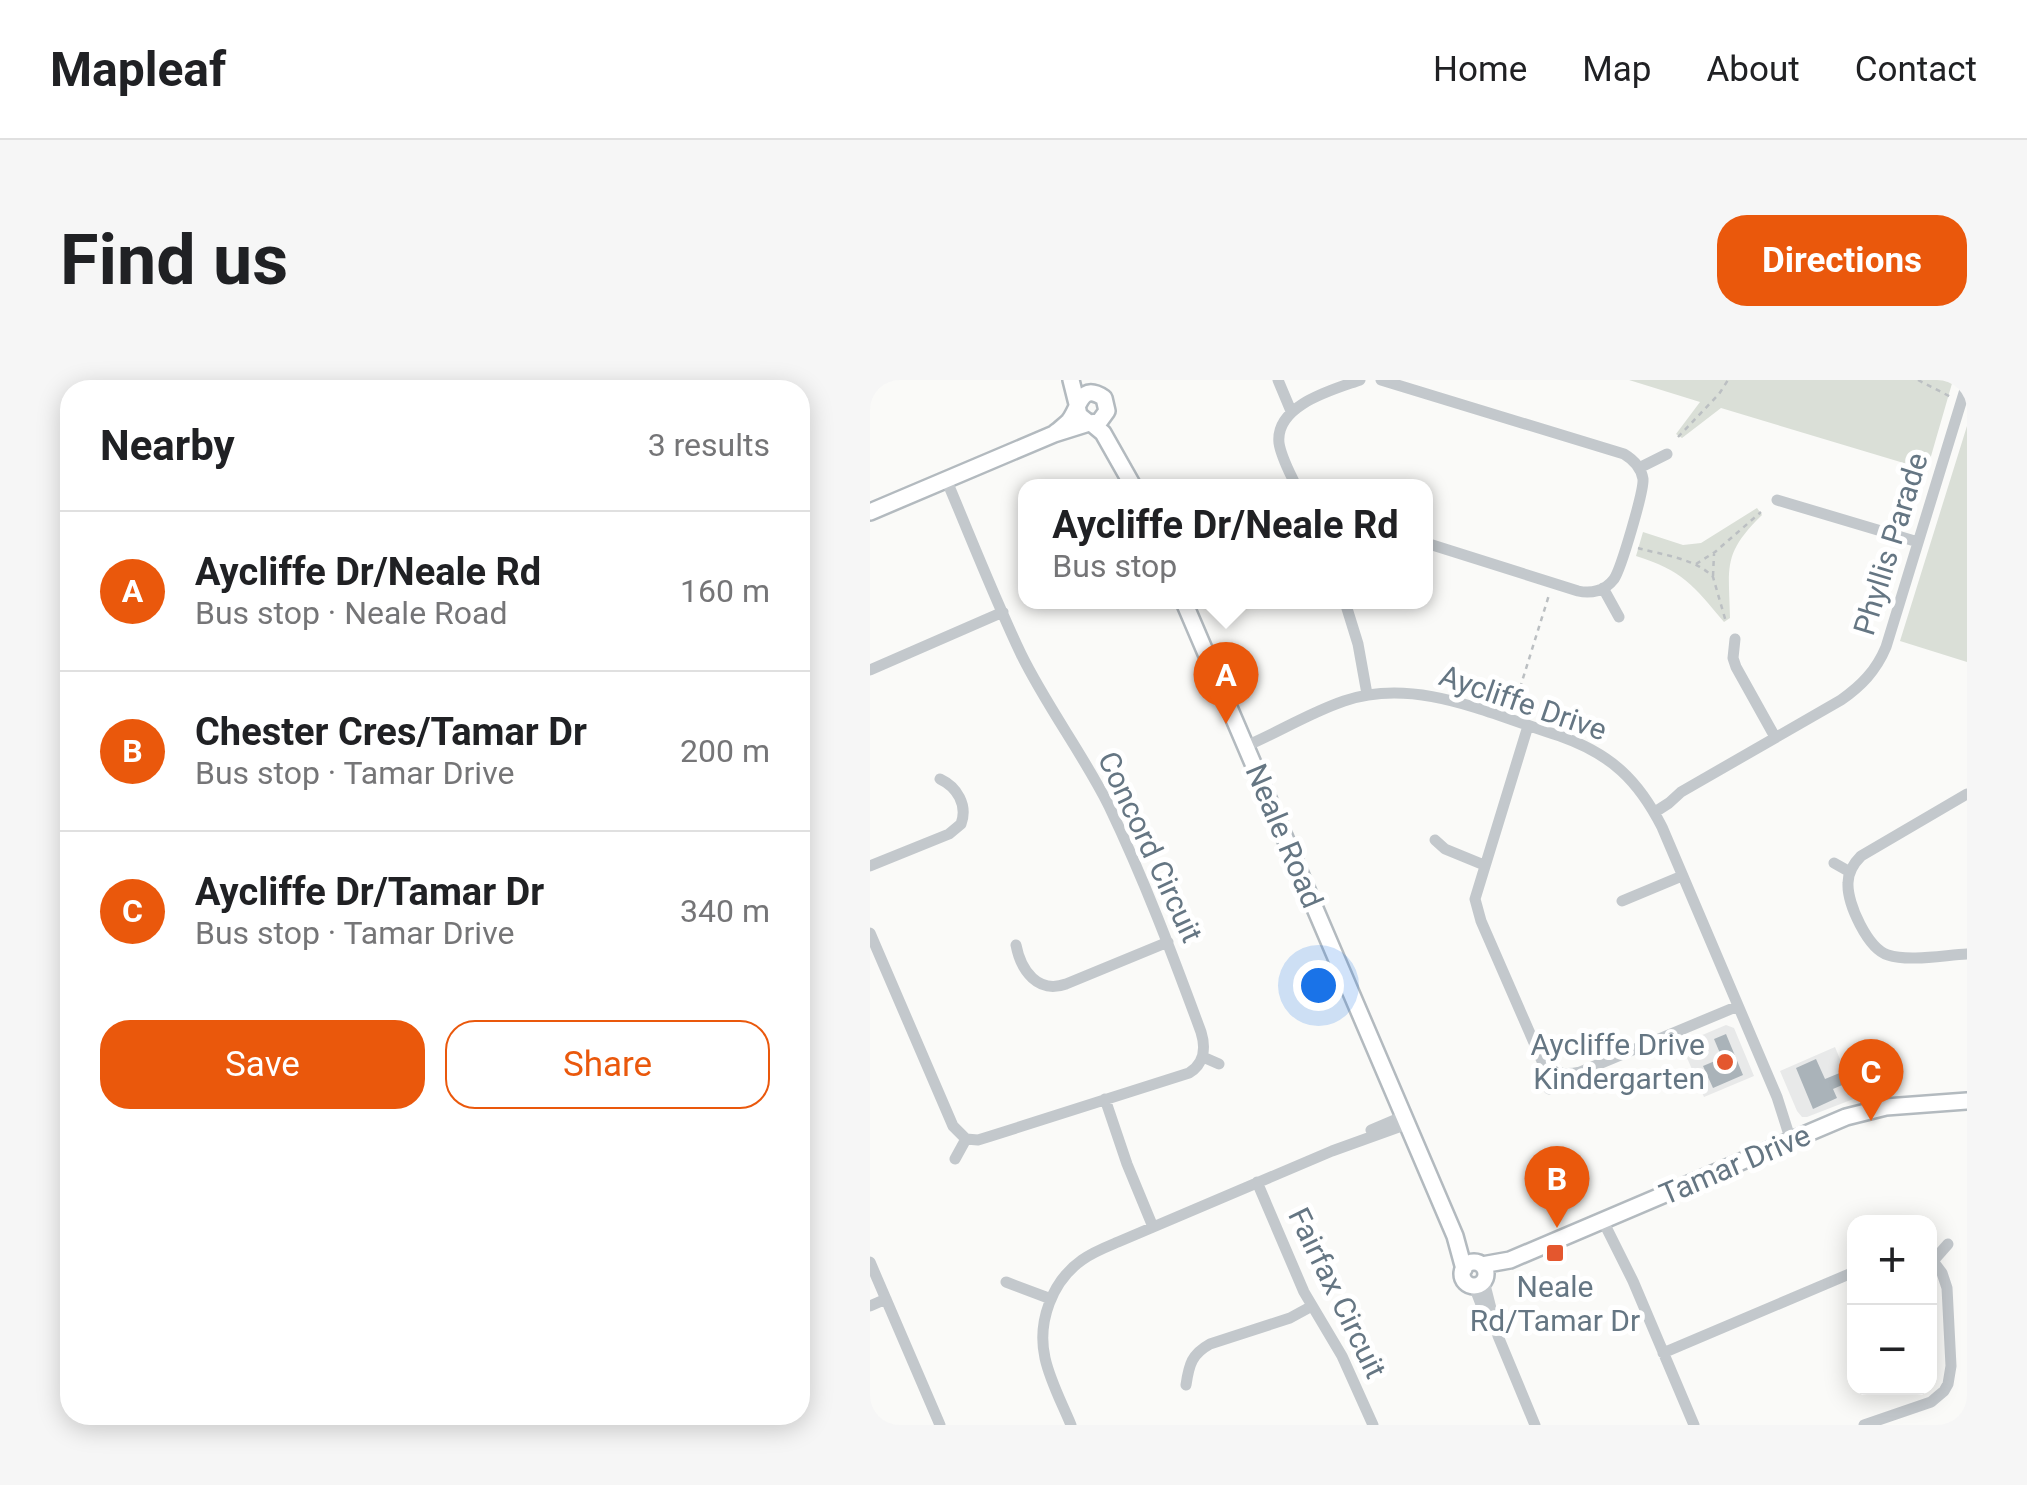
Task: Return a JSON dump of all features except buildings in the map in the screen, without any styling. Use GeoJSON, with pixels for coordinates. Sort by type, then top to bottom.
{"type":"FeatureCollection","features":[{"type":"Feature","properties":{"kind":"street"},"geometry":{"type":"LineString","coordinates":[[1070,380],[1081,419],[1103,433],[1130,479]]}},
{"type":"Feature","properties":{"kind":"street"},"geometry":{"type":"LineString","coordinates":[[1084,380],[1106,402],[1131,479]]}},
{"type":"Feature","properties":{"kind":"street"},"geometry":{"type":"LineString","coordinates":[[1278,380],[1292,410]]}},
{"type":"Feature","properties":{"kind":"street"},"geometry":{"type":"LineString","coordinates":[[1293,479],[1280,446],[1284,421],[1292,410],[1360,380]]}},
{"type":"Feature","properties":{"kind":"street"},"geometry":{"type":"LineString","coordinates":[[1381,380],[1614,450],[1631,458],[1643,480],[1618,572],[1604,588],[1592,592],[1433,545]]}},
{"type":"Feature","properties":{"kind":"street","name":"Phyllis Parade"},"geometry":{"type":"LineString","coordinates":[[1653,808],[1669,803],[1680,792],[1853,692],[1874,670],[1886,648],[1967,383]]}},
{"type":"Feature","properties":{"kind":"street"},"geometry":{"type":"LineString","coordinates":[[1054,434],[1071,418],[1083,396],[1096,393]]}},
{"type":"Feature","properties":{"kind":"street"},"geometry":{"type":"LineString","coordinates":[[870,512],[1054,434],[1100,422],[1107,411]]}},
{"type":"Feature","properties":{"kind":"street"},"geometry":{"type":"LineString","coordinates":[[1639,468],[1667,454]]}},
{"type":"Feature","properties":{"kind":"street","name":"Concord Circuit"},"geometry":{"type":"LineString","coordinates":[[946,479],[1035,681],[1108,806],[1168,942],[1203,1037],[1202,1057]]}},
{"type":"Feature","properties":{"kind":"street"},"geometry":{"type":"LineString","coordinates":[[1778,500],[1918,542]]}},
{"type":"Feature","properties":{"kind":"street"},"geometry":{"type":"LineString","coordinates":[[1604,588],[1619,616]]}},
{"type":"Feature","properties":{"kind":"street","name":"Neale Road"},"geometry":{"type":"LineString","coordinates":[[1187,609],[1455,1236],[1477,1273],[1483,1310],[1536,1425]]}},
{"type":"Feature","properties":{"kind":"street"},"geometry":{"type":"LineString","coordinates":[[1347,609],[1358,644],[1366,694]]}},
{"type":"Feature","properties":{"kind":"street"},"geometry":{"type":"LineString","coordinates":[[870,670],[1003,612]]}},
{"type":"Feature","properties":{"kind":"street"},"geometry":{"type":"LineString","coordinates":[[1735,639],[1736,668],[1775,738]]}},
{"type":"Feature","properties":{"kind":"street","name":"Aycliffe Drive"},"geometry":{"type":"LineString","coordinates":[[1244,743],[1366,694],[1403,692],[1420,693],[1597,751],[1628,776],[1653,808],[1795,1139]]}},
{"type":"Feature","properties":{"kind":"street"},"geometry":{"type":"LineString","coordinates":[[1528,726],[1475,898],[1478,914],[1536,1053],[1556,1073],[1572,1074],[1738,1006]]}},
{"type":"Feature","properties":{"kind":"street"},"geometry":{"type":"LineString","coordinates":[[870,866],[949,834],[961,824],[962,802],[940,778]]}},
{"type":"Feature","properties":{"kind":"street"},"geometry":{"type":"LineString","coordinates":[[1967,794],[1862,856],[1848,880],[1851,901],[1866,937],[1881,952],[1901,958],[1967,954]]}},
{"type":"Feature","properties":{"kind":"street"},"geometry":{"type":"LineString","coordinates":[[1435,840],[1445,849],[1484,865]]}},
{"type":"Feature","properties":{"kind":"street"},"geometry":{"type":"LineString","coordinates":[[1834,863],[1850,872]]}},
{"type":"Feature","properties":{"kind":"street"},"geometry":{"type":"LineString","coordinates":[[1622,901],[1682,876]]}},
{"type":"Feature","properties":{"kind":"street"},"geometry":{"type":"LineString","coordinates":[[870,933],[952,1126],[966,1140],[978,1140],[1188,1073],[1196,1069],[1202,1057],[1219,1064]]}},
{"type":"Feature","properties":{"kind":"street"},"geometry":{"type":"LineString","coordinates":[[1016,945],[1027,973],[1049,988],[1168,942]]}},
{"type":"Feature","properties":{"kind":"street"},"geometry":{"type":"LineString","coordinates":[[1549,1089],[1556,1073]]}},
{"type":"Feature","properties":{"kind":"street"},"geometry":{"type":"LineString","coordinates":[[1105,1100],[1153,1227]]}},
{"type":"Feature","properties":{"kind":"street","name":"Tamar Drive"},"geometry":{"type":"LineString","coordinates":[[1477,1273],[1846,1118],[1886,1106],[1967,1101]]}},
{"type":"Feature","properties":{"kind":"street","name":"Fairfax Circuit"},"geometry":{"type":"LineString","coordinates":[[1050,1299],[1082,1260],[1405,1120]]}},
{"type":"Feature","properties":{"kind":"street"},"geometry":{"type":"LineString","coordinates":[[955,1158],[966,1140]]}},
{"type":"Feature","properties":{"kind":"street","name":"Fairfax Circuit"},"geometry":{"type":"LineString","coordinates":[[1257,1182],[1312,1306],[1342,1356],[1373,1425]]}},
{"type":"Feature","properties":{"kind":"street"},"geometry":{"type":"LineString","coordinates":[[1606,1219],[1694,1425]]}},
{"type":"Feature","properties":{"kind":"street"},"geometry":{"type":"LineString","coordinates":[[1937,1254],[1948,1244]]}},
{"type":"Feature","properties":{"kind":"street"},"geometry":{"type":"LineString","coordinates":[[870,1262],[940,1425]]}},
{"type":"Feature","properties":{"kind":"street"},"geometry":{"type":"LineString","coordinates":[[1864,1425],[1932,1402],[1948,1384],[1952,1366],[1947,1288],[1937,1266]]}},
{"type":"Feature","properties":{"kind":"street"},"geometry":{"type":"LineString","coordinates":[[1664,1354],[1847,1275]]}},
{"type":"Feature","properties":{"kind":"street"},"geometry":{"type":"LineString","coordinates":[[1006,1282],[1050,1299],[1043,1330],[1044,1354],[1071,1425]]}},
{"type":"Feature","properties":{"kind":"street"},"geometry":{"type":"LineString","coordinates":[[870,1306],[886,1299]]}},
{"type":"Feature","properties":{"kind":"street"},"geometry":{"type":"LineString","coordinates":[[1186,1385],[1191,1360],[1201,1349],[1290,1318],[1312,1306]]}},
{"type":"Feature","properties":{"kind":"path"},"geometry":{"type":"LineString","coordinates":[[1678,437],[1728,380]]}},
{"type":"Feature","properties":{"kind":"path"},"geometry":{"type":"LineString","coordinates":[[1918,380],[1961,400]]}},
{"type":"Feature","properties":{"kind":"path"},"geometry":{"type":"LineString","coordinates":[[1695,564],[1761,512]]}},
{"type":"Feature","properties":{"kind":"path"},"geometry":{"type":"LineString","coordinates":[[1637,548],[1695,564],[1713,577]]}},
{"type":"Feature","properties":{"kind":"path"},"geometry":{"type":"LineString","coordinates":[[1715,552],[1713,577],[1726,622]]}},
{"type":"Feature","properties":{"kind":"path"},"geometry":{"type":"LineString","coordinates":[[1514,709],[1550,594]]}},
{"type":"Feature","properties":{"kind":"shaded area"},"geometry":{"type":"Polygon","coordinates":[[[1629,380],[1953,380],[1927,470],[1721,408],[1682,438],[1676,434],[1700,402],[1629,380]]]}},
{"type":"Feature","properties":{"kind":"shaded area"},"geometry":{"type":"Polygon","coordinates":[[[1967,426],[1967,662],[1900,641],[1967,426]]]}},
{"type":"Feature","properties":{"kind":"shaded area"},"geometry":{"type":"Polygon","coordinates":[[[1757,508],[1762,515],[1734,551],[1730,618],[1724,622],[1686,581],[1665,567],[1636,556],[1643,532],[1683,545],[1701,543],[1757,508]]]}},
{"type":"Feature","properties":{"kind":"shaded area"},"geometry":{"type":"Polygon","coordinates":[[[1726,1025],[1734,1028],[1754,1076],[1704,1097],[1681,1044],[1726,1025]]]}},
{"type":"Feature","properties":{"kind":"shaded area"},"geometry":{"type":"Polygon","coordinates":[[[1835,1047],[1856,1098],[1802,1117],[1780,1071],[1835,1047]]]}},
{"type":"Feature","properties":{"kind":"place","name":"Aycliffe Dr/Neale Rd"},"geometry":{"type":"Point","coordinates":[1226,724]}},
{"type":"Feature","properties":{"kind":"place","name":"Aycliffe Drive Kindergarten"},"geometry":{"type":"Point","coordinates":[1725,1062]}},
{"type":"Feature","properties":{"kind":"place","name":"Aycliffe Dr/Tamar Dr"},"geometry":{"type":"Point","coordinates":[1871,1121]}},
{"type":"Feature","properties":{"kind":"place","name":"Chester Cres/Tamar Dr"},"geometry":{"type":"Point","coordinates":[1557,1228]}},
{"type":"Feature","properties":{"kind":"place","name":"Neale Rd/Tamar Dr"},"geometry":{"type":"Point","coordinates":[1555,1253]}}]}
